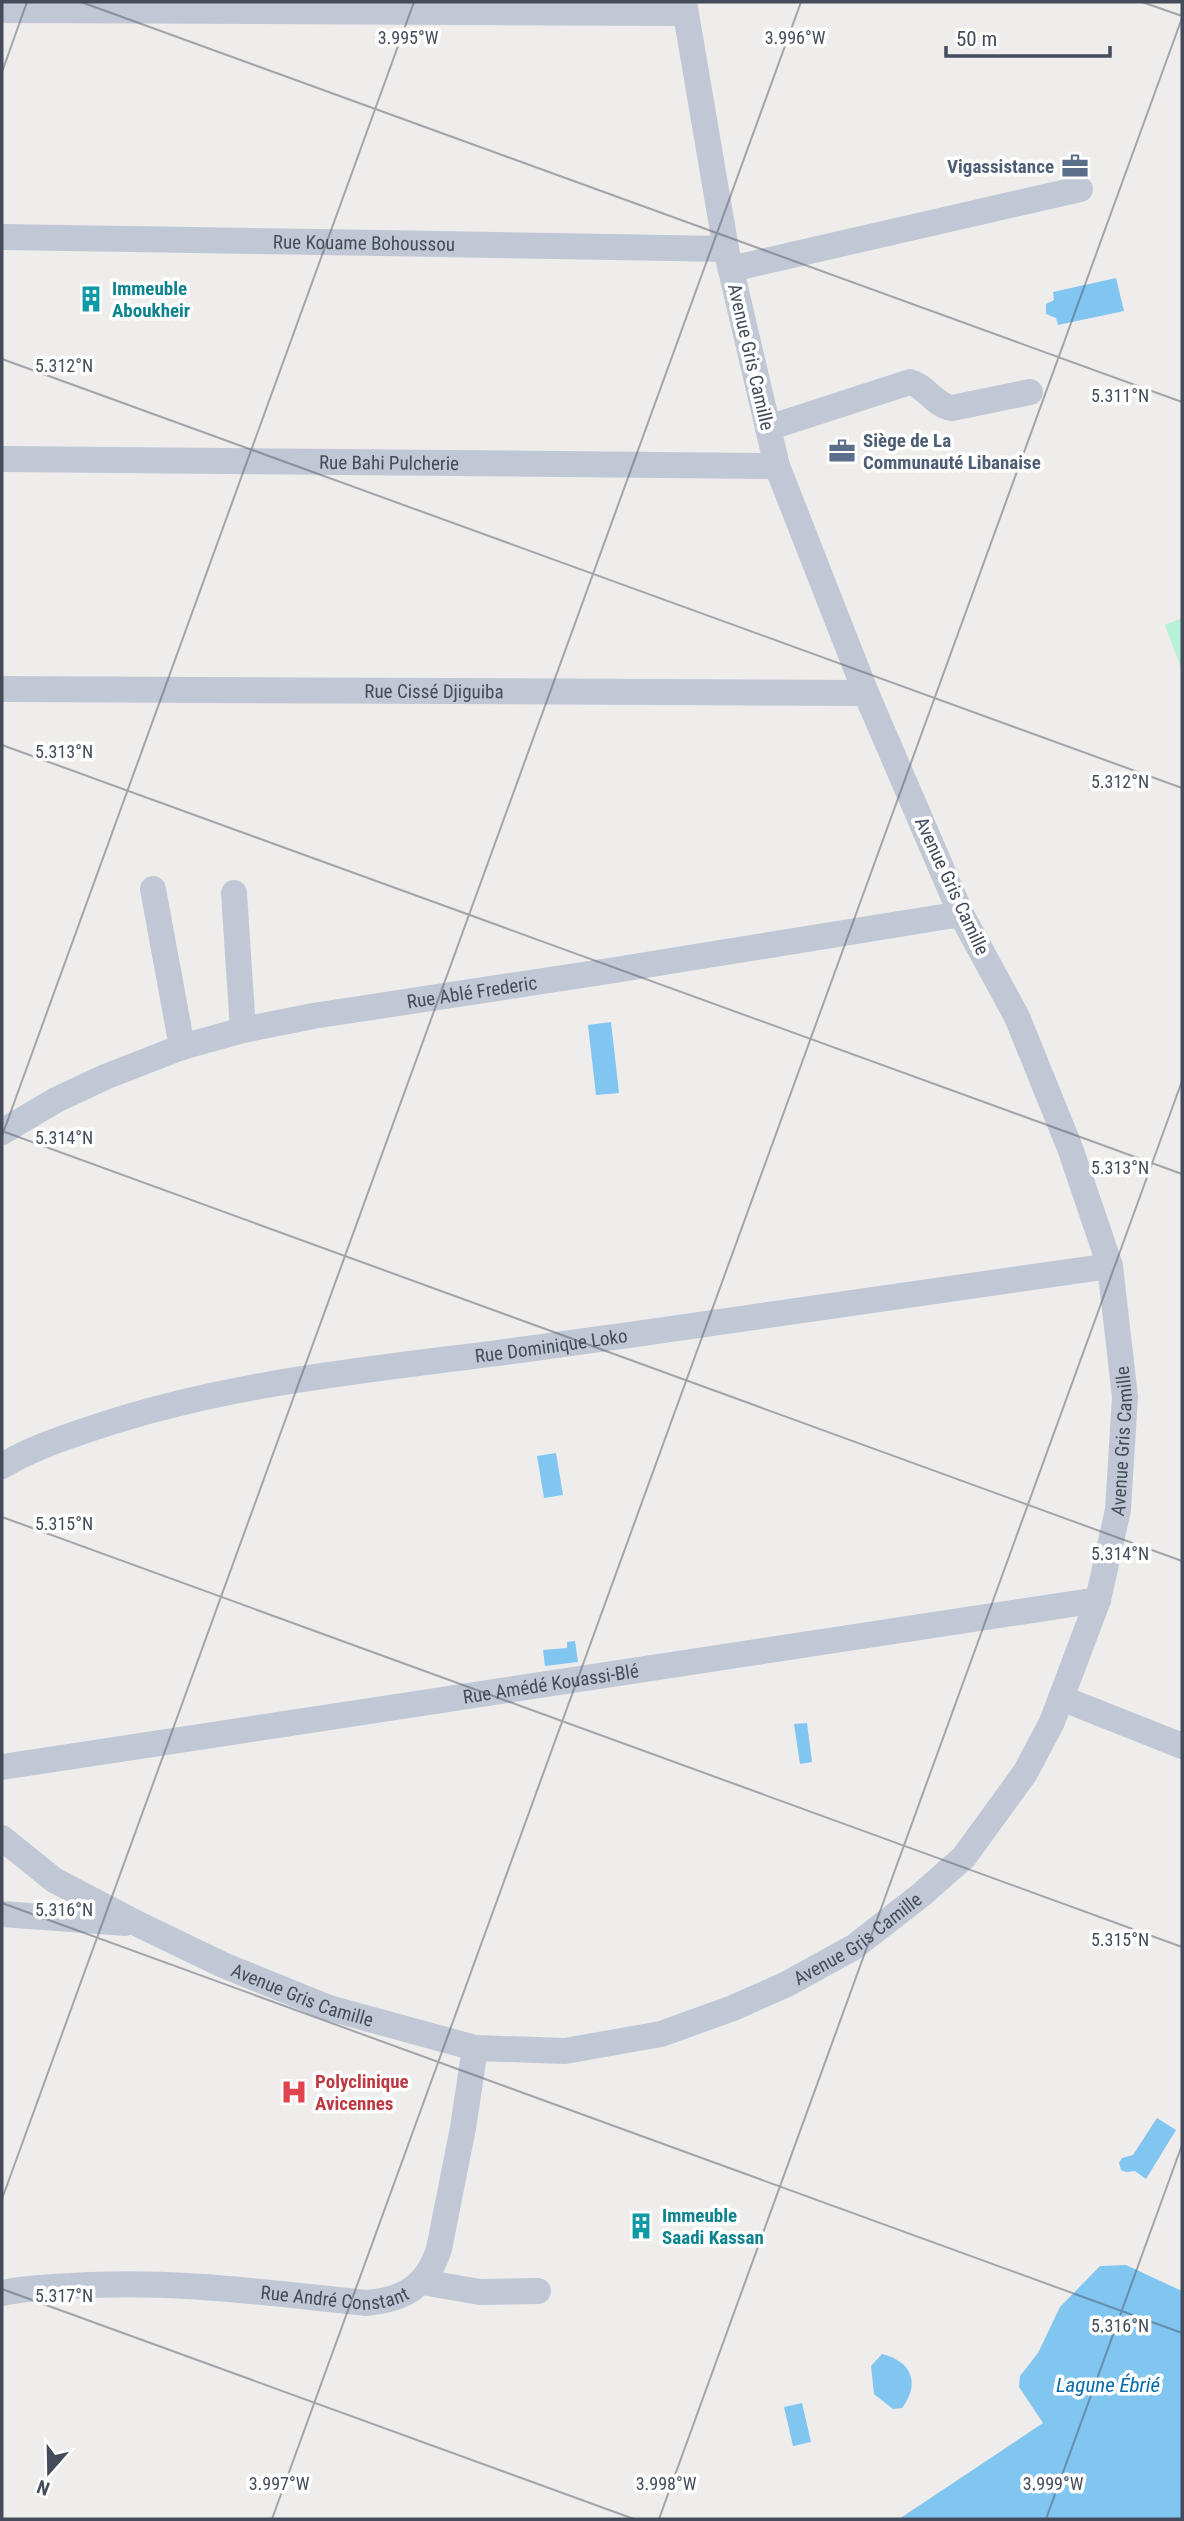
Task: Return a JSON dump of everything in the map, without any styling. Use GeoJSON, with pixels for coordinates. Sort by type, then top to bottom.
{"type":"FeatureCollection","features":[{"type":"Feature","properties":{"kind":"street"},"geometry":{"type":"LineString","coordinates":[[2,10],[685,7]]}},
{"type":"Feature","properties":{"kind":"street","name":"Avenue Gris Camille"},"geometry":{"type":"LineString","coordinates":[[2,1838],[54,1880],[138,1924],[223,1965],[329,2008],[475,2048],[565,2051],[661,2034],[766,1993],[854,1947],[921,1895],[964,1857],[1025,1773],[1052,1722],[1098,1600],[1118,1510],[1125,1397],[1110,1266],[1070,1148],[1017,1017],[961,914],[866,693],[777,466],[728,259],[685,7]]}},
{"type":"Feature","properties":{"kind":"street","name":"Rue Kouame Bohoussou"},"geometry":{"type":"LineString","coordinates":[[2,237],[533,244],[728,259],[1080,189]]}},
{"type":"Feature","properties":{"kind":"street"},"geometry":{"type":"LineString","coordinates":[[768,428],[910,382],[917,384],[945,407],[952,408],[1030,392]]}},
{"type":"Feature","properties":{"kind":"street","name":"Rue Bahi Pulcherie"},"geometry":{"type":"LineString","coordinates":[[2,459],[777,466]]}},
{"type":"Feature","properties":{"kind":"street","name":"Rue Cissé Djiguiba"},"geometry":{"type":"LineString","coordinates":[[2,689],[866,693]]}},
{"type":"Feature","properties":{"kind":"street"},"geometry":{"type":"LineString","coordinates":[[153,889],[182,1047]]}},
{"type":"Feature","properties":{"kind":"street"},"geometry":{"type":"LineString","coordinates":[[234,893],[243,1030]]}},
{"type":"Feature","properties":{"kind":"street","name":"Rue Ablé Frederic"},"geometry":{"type":"LineString","coordinates":[[2,1132],[56,1100],[182,1047],[243,1030],[313,1016],[961,914]]}},
{"type":"Feature","properties":{"kind":"street","name":"Rue Dominique Loko"},"geometry":{"type":"LineString","coordinates":[[2,1466],[30,1449],[120,1419],[186,1400],[262,1385],[1110,1266]]}},
{"type":"Feature","properties":{"kind":"street","name":"Rue Amédé Kouassi-Blé"},"geometry":{"type":"LineString","coordinates":[[2,1767],[1098,1600]]}},
{"type":"Feature","properties":{"kind":"street"},"geometry":{"type":"LineString","coordinates":[[1061,1698],[1182,1746]]}},
{"type":"Feature","properties":{"kind":"street"},"geometry":{"type":"LineString","coordinates":[[2,1914],[138,1924]]}},
{"type":"Feature","properties":{"kind":"street","name":"Rue André Constant"},"geometry":{"type":"LineString","coordinates":[[2,2293],[19,2289],[111,2283],[173,2284],[366,2303],[383,2302],[401,2295],[422,2282],[439,2249],[463,2128],[475,2048]]}},
{"type":"Feature","properties":{"kind":"street"},"geometry":{"type":"LineString","coordinates":[[422,2282],[480,2292],[538,2291]]}},
{"type":"Feature","properties":{"kind":"green space"},"geometry":{"type":"Polygon","coordinates":[[[1182,618],[1182,671],[1165,625],[1182,618]]]}},
{"type":"Feature","properties":{"kind":"water"},"geometry":{"type":"Polygon","coordinates":[[[1116,278],[1124,311],[1058,325],[1056,318],[1046,314],[1046,304],[1054,300],[1053,292],[1116,278]]]}},
{"type":"Feature","properties":{"kind":"water"},"geometry":{"type":"Polygon","coordinates":[[[611,1022],[619,1093],[596,1095],[588,1025],[611,1022]]]}},
{"type":"Feature","properties":{"kind":"water"},"geometry":{"type":"Polygon","coordinates":[[[556,1453],[563,1495],[544,1498],[537,1456],[556,1453]]]}},
{"type":"Feature","properties":{"kind":"water"},"geometry":{"type":"Polygon","coordinates":[[[575,1641],[578,1662],[545,1666],[543,1650],[567,1648],[567,1642],[575,1641]]]}},
{"type":"Feature","properties":{"kind":"water"},"geometry":{"type":"Polygon","coordinates":[[[807,1723],[812,1762],[800,1764],[794,1724],[807,1723]]]}},
{"type":"Feature","properties":{"kind":"water"},"geometry":{"type":"Polygon","coordinates":[[[1157,2118],[1176,2130],[1146,2179],[1135,2171],[1121,2170],[1119,2163],[1122,2158],[1133,2155],[1157,2118]]]}},
{"type":"Feature","properties":{"kind":"water","name":"Lagune Ébrié"},"geometry":{"type":"Polygon","coordinates":[[[1126,2265],[1182,2291],[1182,2519],[899,2519],[1043,2423],[1019,2387],[1020,2376],[1038,2353],[1060,2307],[1100,2266],[1126,2265]]]}},
{"type":"Feature","properties":{"kind":"water"},"geometry":{"type":"Polygon","coordinates":[[[882,2354],[900,2362],[910,2374],[911,2390],[902,2408],[893,2409],[874,2394],[871,2366],[882,2354]]]}},
{"type":"Feature","properties":{"kind":"water"},"geometry":{"type":"Polygon","coordinates":[[[802,2403],[811,2442],[793,2446],[784,2407],[802,2403]]]}},
{"type":"Feature","properties":{"kind":"place","name":"Vigassistance"},"geometry":{"type":"Point","coordinates":[1075,166]}},
{"type":"Feature","properties":{"kind":"place","name":"Immeuble Aboukheir"},"geometry":{"type":"Point","coordinates":[91,299]}},
{"type":"Feature","properties":{"kind":"place","name":"Siège de La Communauté Libanaise"},"geometry":{"type":"Point","coordinates":[842,451]}},
{"type":"Feature","properties":{"kind":"place","name":"Polyclinique Avicennes"},"geometry":{"type":"Point","coordinates":[294,2092]}},
{"type":"Feature","properties":{"kind":"place","name":"Immeuble Saadi Kassan"},"geometry":{"type":"Point","coordinates":[641,2226]}}]}
